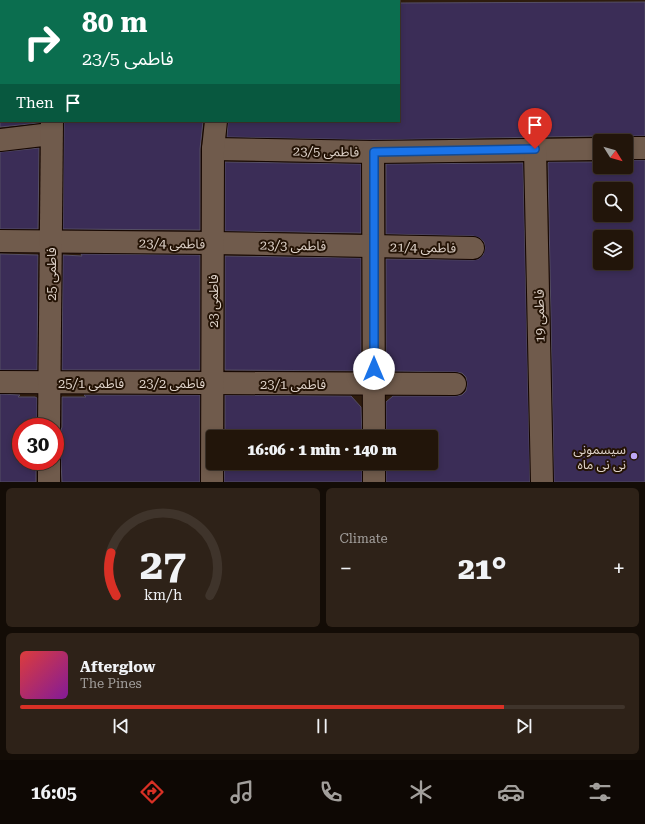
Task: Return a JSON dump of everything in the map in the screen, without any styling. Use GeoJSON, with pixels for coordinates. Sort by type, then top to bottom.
{"type":"FeatureCollection","features":[{"type":"Feature","properties":{"kind":"street","name":"فاطمی 23"},"geometry":{"type":"LineString","coordinates":[[212,482],[213,149],[216,122]]}},
{"type":"Feature","properties":{"kind":"street"},"geometry":{"type":"LineString","coordinates":[[0,140],[52,127]]}},
{"type":"Feature","properties":{"kind":"street","name":"فاطمی 25"},"geometry":{"type":"LineString","coordinates":[[49,418],[52,127]]}},
{"type":"Feature","properties":{"kind":"street","name":"فاطمی 23/5"},"geometry":{"type":"LineString","coordinates":[[213,149],[374,152],[593,148]]}},
{"type":"Feature","properties":{"kind":"street"},"geometry":{"type":"LineString","coordinates":[[633,148],[645,148]]}},
{"type":"Feature","properties":{"kind":"street","name":"فاطمی 19"},"geometry":{"type":"LineString","coordinates":[[535,149],[542,482]]}},
{"type":"Feature","properties":{"kind":"street"},"geometry":{"type":"LineString","coordinates":[[374,152],[374,430]]}},
{"type":"Feature","properties":{"kind":"street","name":"فاطمی 23/4"},"geometry":{"type":"LineString","coordinates":[[0,241],[213,243]]}},
{"type":"Feature","properties":{"kind":"street","name":"فاطمی 23/3"},"geometry":{"type":"LineString","coordinates":[[213,243],[374,246]]}},
{"type":"Feature","properties":{"kind":"street","name":"فاطمی 21/4"},"geometry":{"type":"LineString","coordinates":[[374,246],[473,248]]}},
{"type":"Feature","properties":{"kind":"street","name":"فاطمی 25/1"},"geometry":{"type":"LineString","coordinates":[[0,382],[132,383]]}},
{"type":"Feature","properties":{"kind":"street","name":"فاطمی 23/2"},"geometry":{"type":"LineString","coordinates":[[132,383],[212,383]]}},
{"type":"Feature","properties":{"kind":"street","name":"فاطمی 23/1"},"geometry":{"type":"LineString","coordinates":[[212,383],[455,384]]}},
{"type":"Feature","properties":{"kind":"street"},"geometry":{"type":"LineString","coordinates":[[49,470],[49,482]]}},
{"type":"Feature","properties":{"kind":"street"},"geometry":{"type":"LineString","coordinates":[[374,470],[374,482]]}},
{"type":"Feature","properties":{"kind":"building"},"geometry":{"type":"Polygon","coordinates":[[[645,2],[645,136],[633,136],[633,134],[593,134],[593,136],[373,140],[227,137],[228,122],[400,122],[400,3],[645,2]]]}},
{"type":"Feature","properties":{"kind":"building"},"geometry":{"type":"Polygon","coordinates":[[[0,122],[40,122],[39,123],[0,127],[0,122]]]}},
{"type":"Feature","properties":{"kind":"building"},"geometry":{"type":"Polygon","coordinates":[[[64,122],[203,122],[200,149],[200,230],[63,229],[64,122]]]}},
{"type":"Feature","properties":{"kind":"building"},"geometry":{"type":"Polygon","coordinates":[[[39,148],[38,229],[0,229],[0,152],[39,148]]]}},
{"type":"Feature","properties":{"kind":"building"},"geometry":{"type":"Polygon","coordinates":[[[633,160],[645,160],[645,482],[554,482],[549,162],[593,162],[593,174],[633,174],[633,160]]]}},
{"type":"Feature","properties":{"kind":"building"},"geometry":{"type":"Polygon","coordinates":[[[225,162],[361,164],[361,233],[225,231],[225,162]]]}},
{"type":"Feature","properties":{"kind":"building"},"geometry":{"type":"Polygon","coordinates":[[[523,163],[530,482],[386,482],[386,470],[438,470],[438,430],[386,430],[386,402],[393,396],[462,395],[466,391],[467,384],[466,377],[462,373],[386,371],[386,259],[473,260],[479,259],[483,255],[485,248],[484,242],[480,238],[473,236],[386,234],[386,164],[523,163]]]}},
{"type":"Feature","properties":{"kind":"building"},"geometry":{"type":"Polygon","coordinates":[[[0,254],[38,255],[37,370],[0,370],[0,254]]]}},
{"type":"Feature","properties":{"kind":"building"},"geometry":{"type":"Polygon","coordinates":[[[81,254],[200,255],[200,370],[62,370],[63,255],[82,256],[81,254]]]}},
{"type":"Feature","properties":{"kind":"building"},"geometry":{"type":"Polygon","coordinates":[[[225,256],[361,258],[361,371],[225,370],[225,256]]]}},
{"type":"Feature","properties":{"kind":"building"},"geometry":{"type":"Polygon","coordinates":[[[0,394],[20,395],[18,397],[35,397],[37,398],[37,418],[12,418],[12,470],[36,470],[36,482],[0,482],[0,394]]]}},
{"type":"Feature","properties":{"kind":"building"},"geometry":{"type":"Polygon","coordinates":[[[84,395],[200,395],[200,482],[62,482],[61,470],[64,470],[64,418],[62,418],[62,397],[86,397],[84,395]]]}},
{"type":"Feature","properties":{"kind":"building"},"geometry":{"type":"Polygon","coordinates":[[[225,395],[351,396],[361,407],[362,430],[225,430],[225,395]]]}},
{"type":"Feature","properties":{"kind":"building"},"geometry":{"type":"Polygon","coordinates":[[[225,470],[362,470],[362,482],[224,482],[225,470]]]}},
{"type":"Feature","properties":{"kind":"place","name":"سیسمونی نی نی ماه"},"geometry":{"type":"Point","coordinates":[634,456]}},
{"type":"Feature","properties":{"kind":"route"},"geometry":{"type":"LineString","coordinates":[[374,369],[374,152],[535,149]]}}]}
